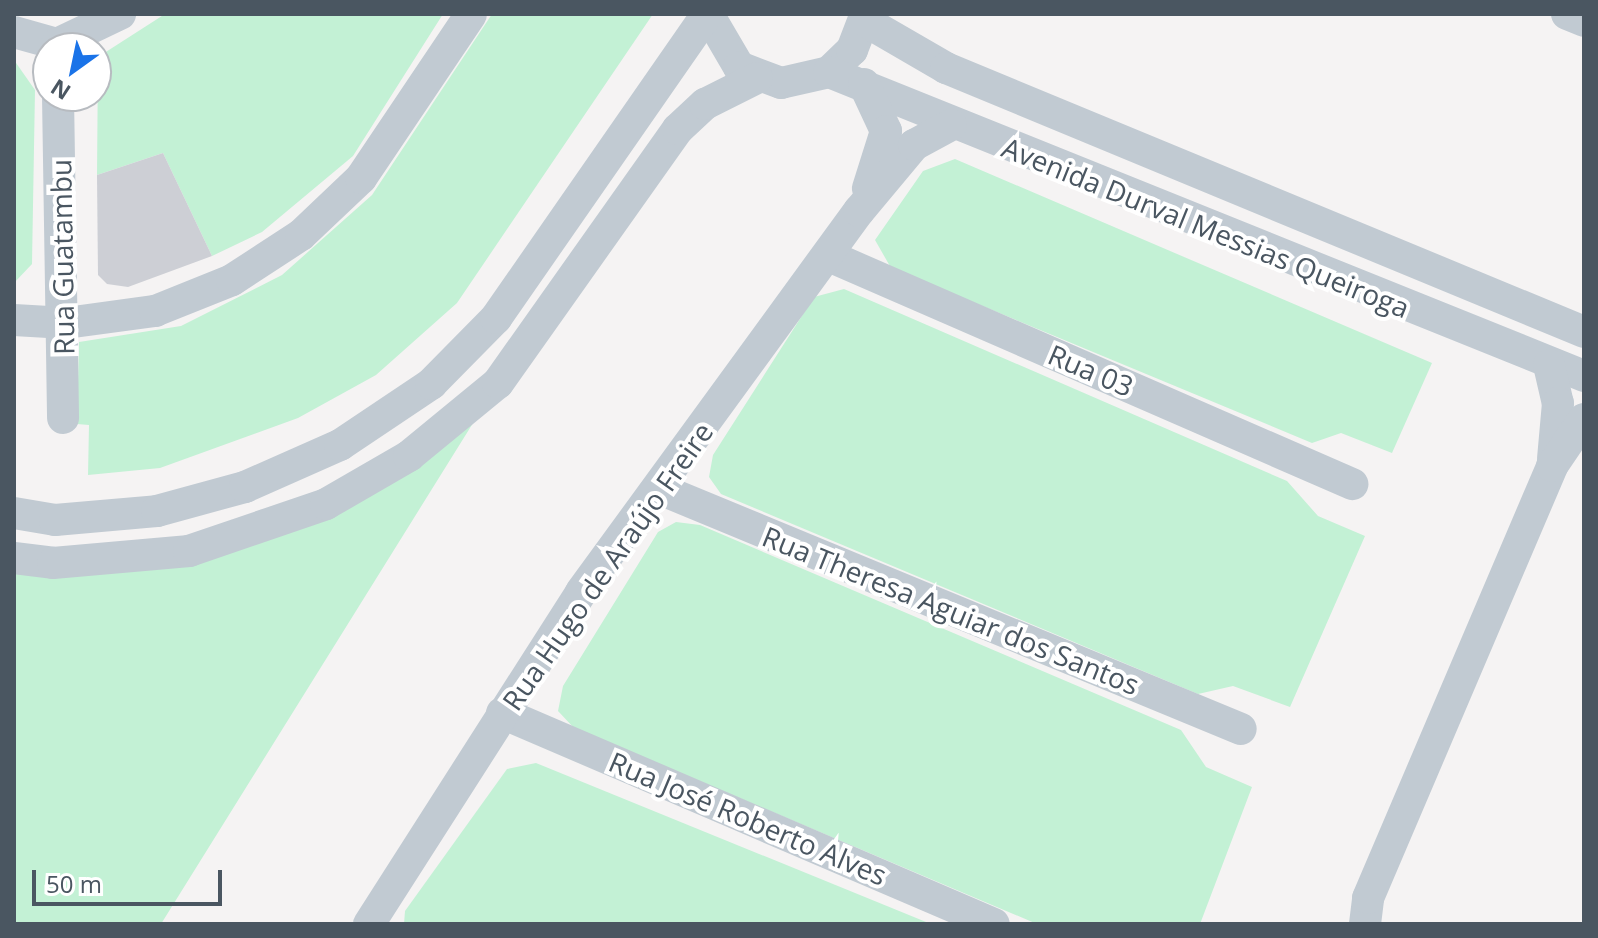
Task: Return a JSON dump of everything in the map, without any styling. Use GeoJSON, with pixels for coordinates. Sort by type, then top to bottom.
{"type":"FeatureCollection","features":[{"type":"Feature","properties":{"kind":"street"},"geometry":{"type":"LineString","coordinates":[[85,32],[120,14]]}},
{"type":"Feature","properties":{"kind":"street"},"geometry":{"type":"LineString","coordinates":[[14,320],[66,323],[155,311],[232,280],[301,235],[361,178],[471,14]]}},
{"type":"Feature","properties":{"kind":"street"},"geometry":{"type":"LineString","coordinates":[[707,14],[724,52],[757,78]]}},
{"type":"Feature","properties":{"kind":"street"},"geometry":{"type":"LineString","coordinates":[[14,513],[55,520],[157,511],[245,487],[340,445],[431,384],[496,318],[707,14]]}},
{"type":"Feature","properties":{"kind":"street"},"geometry":{"type":"LineString","coordinates":[[1567,14],[1584,21]]}},
{"type":"Feature","properties":{"kind":"street"},"geometry":{"type":"LineString","coordinates":[[14,558],[53,563],[189,551],[326,504],[409,456],[498,383],[678,129],[705,104],[757,78],[806,82],[829,72],[852,50],[865,18]]}},
{"type":"Feature","properties":{"kind":"street","name":"Avenida Durval Messias Queiroga"},"geometry":{"type":"LineString","coordinates":[[865,18],[946,68],[1584,332]]}},
{"type":"Feature","properties":{"kind":"street","name":"Avenida Durval Messias Queiroga"},"geometry":{"type":"LineString","coordinates":[[829,72],[864,84],[951,125],[1549,365],[1584,376]]}},
{"type":"Feature","properties":{"kind":"street"},"geometry":{"type":"LineString","coordinates":[[859,211],[886,131],[864,84]]}},
{"type":"Feature","properties":{"kind":"street","name":"Rua Guatambu"},"geometry":{"type":"LineString","coordinates":[[59,112],[66,323],[63,418]]}},
{"type":"Feature","properties":{"kind":"street"},"geometry":{"type":"LineString","coordinates":[[859,211],[914,145],[951,125]]}},
{"type":"Feature","properties":{"kind":"street","name":"Rua Hugo de Araújo Freire"},"geometry":{"type":"LineString","coordinates":[[369,924],[581,592],[662,490],[859,211]]}},
{"type":"Feature","properties":{"kind":"street","name":"Rua 03"},"geometry":{"type":"LineString","coordinates":[[829,256],[1352,484]]}},
{"type":"Feature","properties":{"kind":"street"},"geometry":{"type":"LineString","coordinates":[[1549,365],[1558,403],[1552,466]]}},
{"type":"Feature","properties":{"kind":"street"},"geometry":{"type":"LineString","coordinates":[[1365,924],[1368,898],[1552,466],[1584,419]]}},
{"type":"Feature","properties":{"kind":"street","name":"Rua Theresa Aguiar dos Santos"},"geometry":{"type":"LineString","coordinates":[[662,490],[1241,729]]}},
{"type":"Feature","properties":{"kind":"street","name":"Rua José Roberto Alves"},"geometry":{"type":"LineString","coordinates":[[502,713],[994,924]]}},
{"type":"Feature","properties":{"kind":"green space"},"geometry":{"type":"Polygon","coordinates":[[[165,14],[443,14],[353,156],[262,232],[212,256],[163,153],[97,175],[98,112],[112,112],[112,48],[165,14]]]}},
{"type":"Feature","properties":{"kind":"green space"},"geometry":{"type":"Polygon","coordinates":[[[492,14],[653,14],[457,303],[376,375],[298,418],[160,468],[88,475],[89,425],[77,424],[79,342],[181,326],[282,275],[372,195],[492,14]]]}},
{"type":"Feature","properties":{"kind":"green space"},"geometry":{"type":"Polygon","coordinates":[[[14,60],[32,86],[32,112],[35,112],[32,264],[14,283],[14,60]]]}},
{"type":"Feature","properties":{"kind":"green space"},"geometry":{"type":"Polygon","coordinates":[[[955,159],[1432,363],[1392,453],[1341,433],[1312,443],[891,268],[875,240],[923,171],[955,159]]]}},
{"type":"Feature","properties":{"kind":"green space"},"geometry":{"type":"Polygon","coordinates":[[[844,289],[1287,481],[1318,516],[1365,536],[1290,707],[1233,686],[1198,694],[721,494],[709,477],[713,455],[814,297],[844,289]]]}},
{"type":"Feature","properties":{"kind":"green space"},"geometry":{"type":"Polygon","coordinates":[[[498,383],[161,924],[14,924],[14,558],[189,551],[326,504],[498,383]]]}},
{"type":"Feature","properties":{"kind":"green space"},"geometry":{"type":"Polygon","coordinates":[[[676,522],[700,525],[1181,730],[1206,767],[1252,787],[1200,924],[1037,924],[574,728],[558,711],[563,686],[658,532],[676,522]]]}},
{"type":"Feature","properties":{"kind":"green space"},"geometry":{"type":"Polygon","coordinates":[[[536,763],[931,924],[404,924],[405,911],[507,769],[536,763]]]}},
{"type":"Feature","properties":{"kind":"building"},"geometry":{"type":"Polygon","coordinates":[[[163,153],[212,256],[128,287],[107,284],[98,275],[97,175],[163,153]]]}}]}
